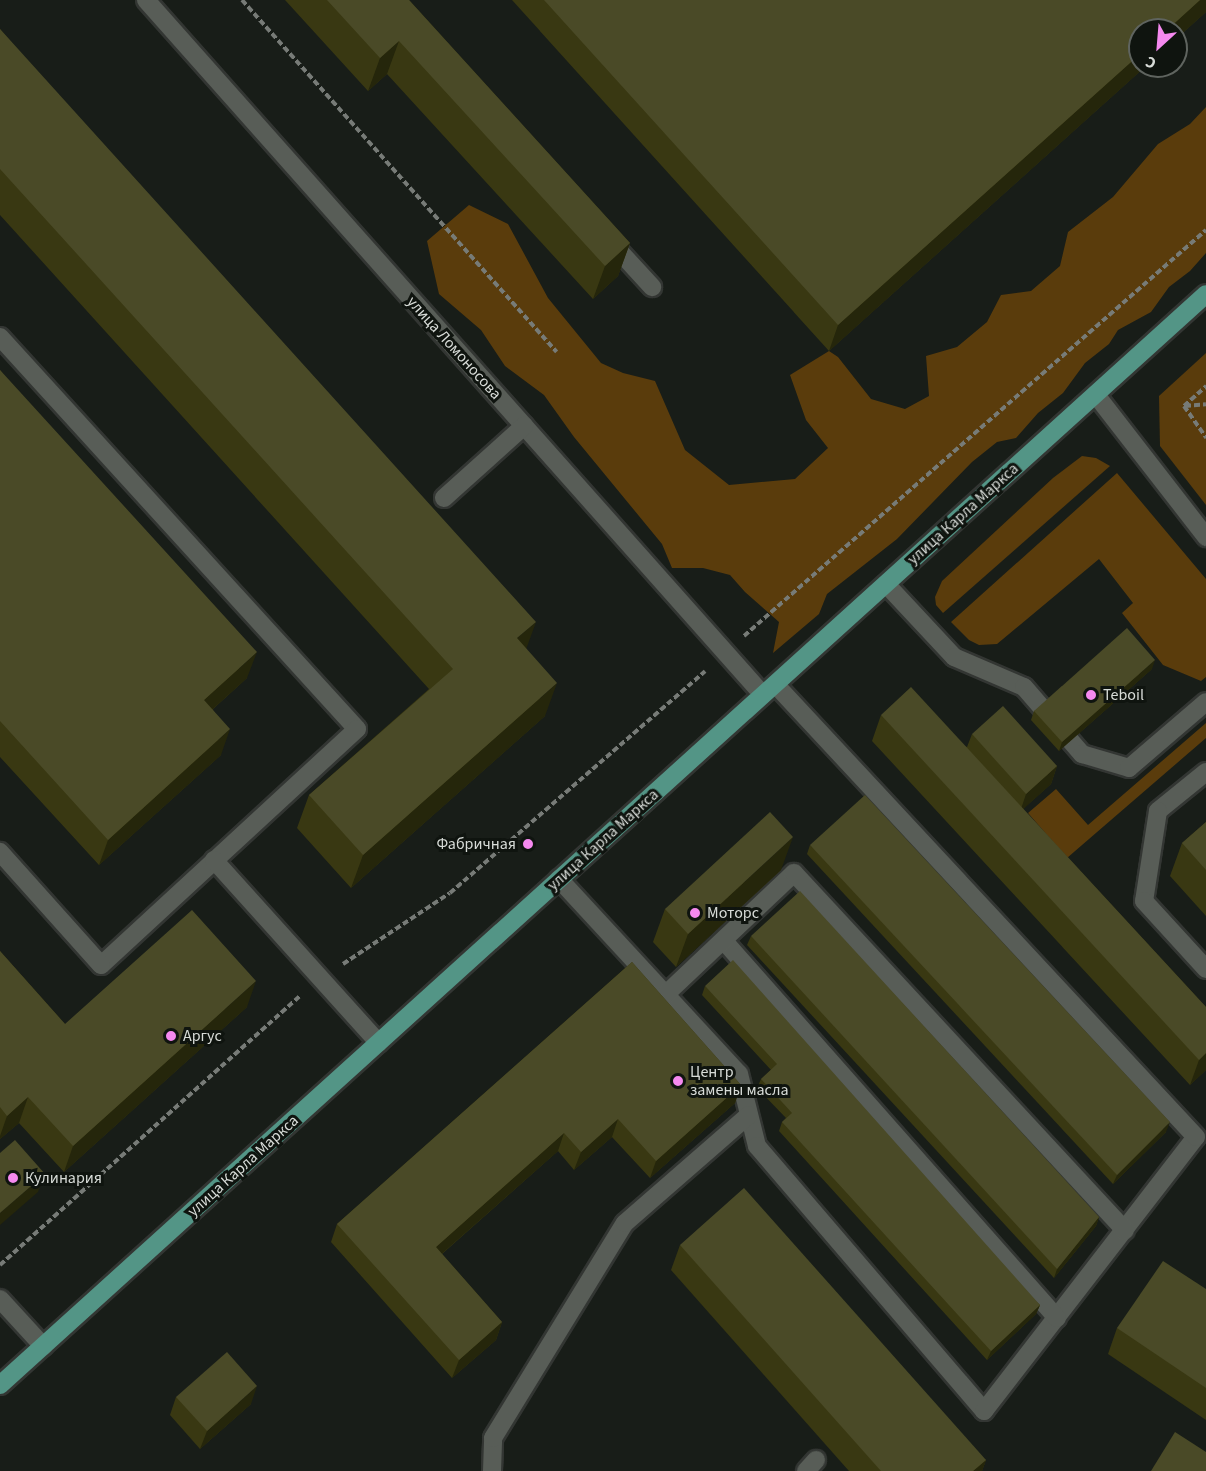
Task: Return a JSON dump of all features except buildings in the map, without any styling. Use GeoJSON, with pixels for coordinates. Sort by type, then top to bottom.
{"type":"FeatureCollection","features":[{"type":"Feature","properties":{"kind":"main road","name":"улица Карла Маркса"},"geometry":{"type":"LineString","coordinates":[[0,1385],[1206,294]]}},
{"type":"Feature","properties":{"kind":"street","name":"улица Ломоносова"},"geometry":{"type":"LineString","coordinates":[[147,0],[725,653],[769,689],[1196,1137],[1125,1230]]}},
{"type":"Feature","properties":{"kind":"street"},"geometry":{"type":"LineString","coordinates":[[597,226],[652,287]]}},
{"type":"Feature","properties":{"kind":"street"},"geometry":{"type":"LineString","coordinates":[[0,337],[357,729],[101,965],[0,852]]}},
{"type":"Feature","properties":{"kind":"street"},"geometry":{"type":"LineString","coordinates":[[1096,395],[1206,537]]}},
{"type":"Feature","properties":{"kind":"street"},"geometry":{"type":"LineString","coordinates":[[444,498],[524,426]]}},
{"type":"Feature","properties":{"kind":"street"},"geometry":{"type":"LineString","coordinates":[[886,584],[954,657],[1024,687],[1083,754],[1129,768],[1206,702]]}},
{"type":"Feature","properties":{"kind":"street"},"geometry":{"type":"LineString","coordinates":[[1206,772],[1158,811],[1144,901],[1206,969]]}},
{"type":"Feature","properties":{"kind":"street"},"geometry":{"type":"LineString","coordinates":[[214,860],[378,1043]]}},
{"type":"Feature","properties":{"kind":"street"},"geometry":{"type":"LineString","coordinates":[[560,879],[739,1074],[757,1146],[984,1412],[1125,1230],[794,873],[666,994]]}},
{"type":"Feature","properties":{"kind":"street"},"geometry":{"type":"LineString","coordinates":[[724,940],[1057,1318]]}},
{"type":"Feature","properties":{"kind":"street"},"geometry":{"type":"LineString","coordinates":[[492,1471],[493,1438],[625,1223],[749,1115]]}},
{"type":"Feature","properties":{"kind":"street"},"geometry":{"type":"LineString","coordinates":[[0,1299],[43,1346]]}},
{"type":"Feature","properties":{"kind":"path"},"geometry":{"type":"LineString","coordinates":[[242,0],[556,352]]}},
{"type":"Feature","properties":{"kind":"path"},"geometry":{"type":"LineString","coordinates":[[0,1265],[321,978],[450,893],[1206,230]]}},
{"type":"Feature","properties":{"kind":"path"},"geometry":{"type":"LineString","coordinates":[[1184,406],[1206,386]]}},
{"type":"Feature","properties":{"kind":"path"},"geometry":{"type":"LineString","coordinates":[[1184,406],[1206,404]]}},
{"type":"Feature","properties":{"kind":"path"},"geometry":{"type":"LineString","coordinates":[[1184,406],[1206,438]]}},
{"type":"Feature","properties":{"kind":"shaded area"},"geometry":{"type":"Polygon","coordinates":[[[1206,107],[1206,253],[1190,271],[1169,287],[1151,312],[1118,330],[1109,344],[1085,363],[1063,393],[1038,413],[1016,438],[997,442],[972,462],[897,539],[827,594],[819,614],[773,653],[779,622],[745,592],[730,575],[703,568],[672,568],[662,544],[574,437],[544,395],[505,366],[481,330],[439,294],[427,241],[469,205],[508,224],[548,298],[601,363],[623,373],[655,381],[685,450],[729,485],[795,479],[828,448],[806,420],[790,375],[829,351],[838,357],[871,399],[905,409],[929,396],[926,356],[957,347],[987,322],[1001,295],[1031,291],[1060,266],[1068,232],[1113,197],[1158,144],[1190,124],[1206,107]]]}},
{"type":"Feature","properties":{"kind":"shaded area"},"geometry":{"type":"Polygon","coordinates":[[[1206,353],[1206,505],[1160,446],[1159,396],[1206,353]]]}},
{"type":"Feature","properties":{"kind":"shaded area"},"geometry":{"type":"Polygon","coordinates":[[[1082,456],[1096,458],[1110,466],[943,613],[936,605],[935,597],[942,581],[1053,478],[1082,456]]]}},
{"type":"Feature","properties":{"kind":"shaded area"},"geometry":{"type":"Polygon","coordinates":[[[1117,473],[1206,579],[1206,677],[1201,681],[1163,665],[1122,613],[1133,603],[1099,559],[997,644],[979,645],[969,640],[951,622],[1117,473]]]}},
{"type":"Feature","properties":{"kind":"shaded area"},"geometry":{"type":"Polygon","coordinates":[[[1206,723],[1206,738],[1067,858],[1028,813],[1056,789],[1088,825],[1206,723]]]}},
{"type":"Feature","properties":{"kind":"place","name":"Teboil"},"geometry":{"type":"Point","coordinates":[1091,695]}},
{"type":"Feature","properties":{"kind":"place","name":"Фабричная"},"geometry":{"type":"Point","coordinates":[528,844]}},
{"type":"Feature","properties":{"kind":"place","name":"Моторс"},"geometry":{"type":"Point","coordinates":[695,913]}},
{"type":"Feature","properties":{"kind":"place","name":"Аргус"},"geometry":{"type":"Point","coordinates":[171,1036]}},
{"type":"Feature","properties":{"kind":"place","name":"Центр замены масла"},"geometry":{"type":"Point","coordinates":[678,1081]}},
{"type":"Feature","properties":{"kind":"place","name":"Кулинария"},"geometry":{"type":"Point","coordinates":[13,1178]}}]}
